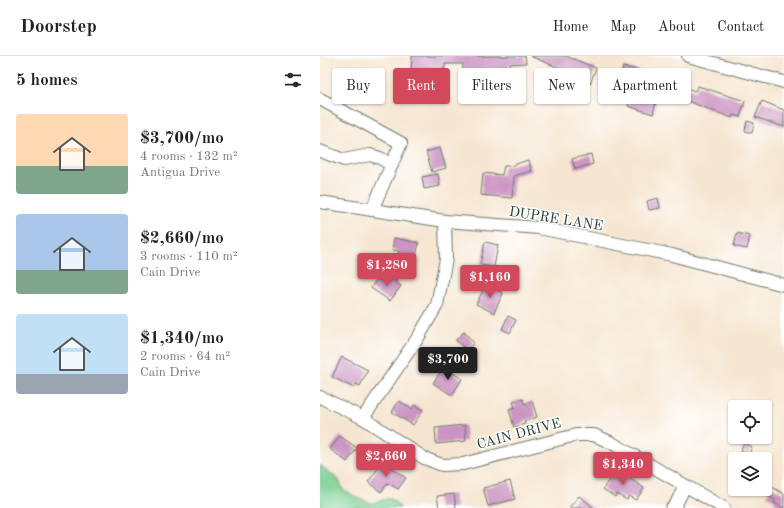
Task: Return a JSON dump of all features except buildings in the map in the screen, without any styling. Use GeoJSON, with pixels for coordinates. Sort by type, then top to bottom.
{"type":"FeatureCollection","features":[{"type":"Feature","properties":{"kind":"street"},"geometry":{"type":"LineString","coordinates":[[688,56],[784,82]]}},
{"type":"Feature","properties":{"kind":"street"},"geometry":{"type":"LineString","coordinates":[[320,99],[401,143],[372,210]]}},
{"type":"Feature","properties":{"kind":"street"},"geometry":{"type":"LineString","coordinates":[[320,151],[344,160],[370,155],[380,158],[392,165]]}},
{"type":"Feature","properties":{"kind":"street","name":"DUPRE LANE"},"geometry":{"type":"LineString","coordinates":[[320,202],[446,221],[539,228],[672,255],[784,285]]}},
{"type":"Feature","properties":{"kind":"street"},"geometry":{"type":"LineString","coordinates":[[363,418],[419,336],[437,305],[446,259],[446,221]]}},
{"type":"Feature","properties":{"kind":"street","name":"CAIN DRIVE"},"geometry":{"type":"LineString","coordinates":[[320,397],[363,418],[424,458],[442,465],[463,464],[576,435],[594,435],[612,443],[724,508]]}},
{"type":"Feature","properties":{"kind":"street"},"geometry":{"type":"LineString","coordinates":[[672,508],[675,506],[685,486]]}},
{"type":"Feature","properties":{"kind":"green space"},"geometry":{"type":"Polygon","coordinates":[[[320,465],[339,480],[343,490],[369,503],[376,503],[386,499],[393,500],[400,508],[320,508],[320,465]]]}}]}
